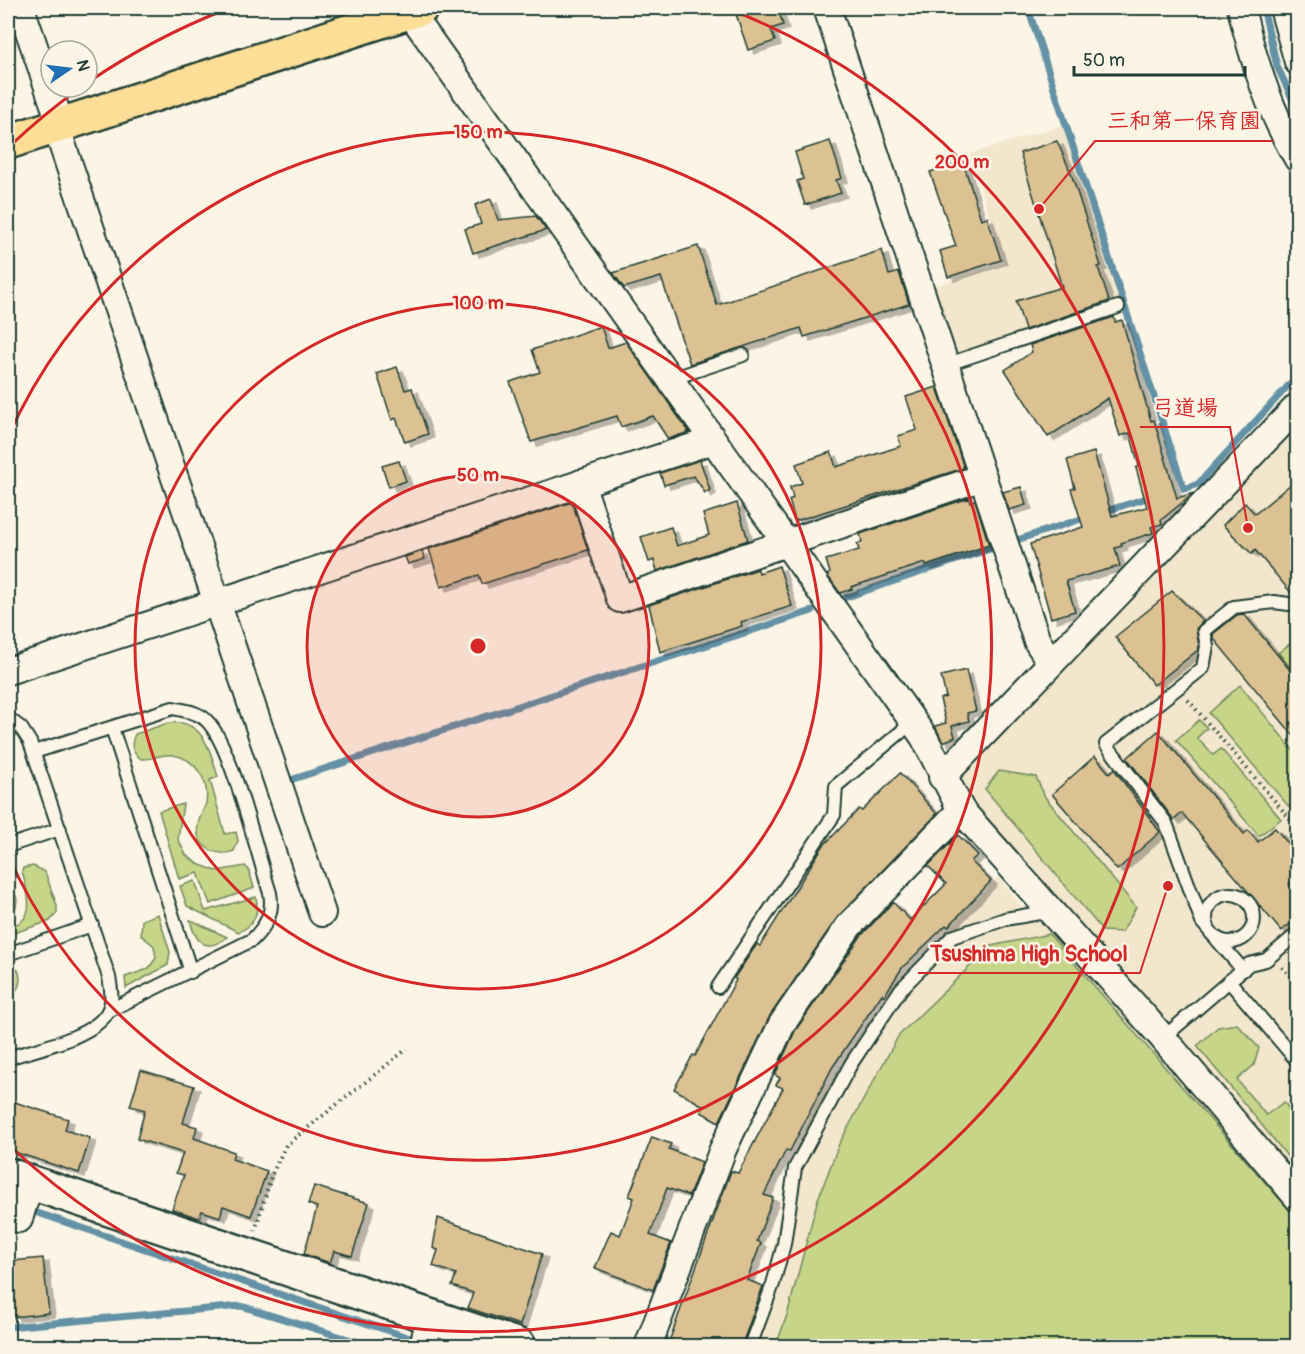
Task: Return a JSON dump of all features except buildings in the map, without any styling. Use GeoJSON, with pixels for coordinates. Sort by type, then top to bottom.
{"type":"FeatureCollection","features":[{"type":"Feature","properties":{"kind":"highway"},"geometry":{"type":"LineString","coordinates":[[8,142],[412,9]]}},
{"type":"Feature","properties":{"kind":"street"},"geometry":{"type":"LineString","coordinates":[[21,8],[216,601],[322,913]]}},
{"type":"Feature","properties":{"kind":"street"},"geometry":{"type":"LineString","coordinates":[[827,8],[1037,641],[1051,663]]}},
{"type":"Feature","properties":{"kind":"street"},"geometry":{"type":"LineString","coordinates":[[1240,8],[1257,67],[1274,112],[1298,159]]}},
{"type":"Feature","properties":{"kind":"street"},"geometry":{"type":"LineString","coordinates":[[1283,8],[1298,62]]}},
{"type":"Feature","properties":{"kind":"street"},"geometry":{"type":"LineString","coordinates":[[412,9],[668,380],[924,737],[942,777],[961,810],[1293,1184]]}},
{"type":"Feature","properties":{"kind":"street"},"geometry":{"type":"LineString","coordinates":[[942,777],[1298,406]]}},
{"type":"Feature","properties":{"kind":"street"},"geometry":{"type":"LineString","coordinates":[[8,671],[216,601],[711,441]]}},
{"type":"Feature","properties":{"kind":"street"},"geometry":{"type":"LineString","coordinates":[[581,483],[620,599],[983,477]]}},
{"type":"Feature","properties":{"kind":"street"},"geometry":{"type":"LineString","coordinates":[[648,1347],[723,1149],[782,1024],[849,926],[961,810]]}},
{"type":"Feature","properties":{"kind":"street"},"geometry":{"type":"LineString","coordinates":[[18,1198],[247,1256],[426,1333],[519,1347]]}},
{"type":"Feature","properties":{"kind":"lane"},"geometry":{"type":"LineString","coordinates":[[945,365],[1118,307]]}},
{"type":"Feature","properties":{"kind":"lane"},"geometry":{"type":"LineString","coordinates":[[668,380],[743,355]]}},
{"type":"Feature","properties":{"kind":"lane"},"geometry":{"type":"LineString","coordinates":[[1243,970],[1202,922],[1166,823],[1106,744],[1203,668],[1207,646],[1204,631],[1234,607],[1274,602],[1289,604]]}},
{"type":"Feature","properties":{"kind":"lane"},"geometry":{"type":"LineString","coordinates":[[8,1058],[91,1030],[108,1011],[252,940],[263,929],[273,906],[223,743],[206,719],[193,712],[173,708],[34,752]]}},
{"type":"Feature","properties":{"kind":"lane"},"geometry":{"type":"LineString","coordinates":[[8,718],[21,728],[34,752],[109,977],[112,993],[108,1011]]}},
{"type":"Feature","properties":{"kind":"lane"},"geometry":{"type":"LineString","coordinates":[[718,987],[834,815],[836,786],[913,722]]}},
{"type":"Feature","properties":{"kind":"lane"},"geometry":{"type":"LineString","coordinates":[[112,728],[191,972]]}},
{"type":"Feature","properties":{"kind":"lane"},"geometry":{"type":"LineString","coordinates":[[8,846],[60,829]]}},
{"type":"Feature","properties":{"kind":"lane"},"geometry":{"type":"LineString","coordinates":[[1231,894],[1246,901],[1251,907],[1254,922],[1247,936],[1233,943],[1225,942],[1212,935],[1207,928],[1206,912],[1216,898],[1231,894]]}},
{"type":"Feature","properties":{"kind":"lane"},"geometry":{"type":"LineString","coordinates":[[750,1347],[773,1284],[784,1244],[795,1168],[851,1064],[901,988],[952,937],[1005,919],[1053,911]]}},
{"type":"Feature","properties":{"kind":"lane"},"geometry":{"type":"LineString","coordinates":[[8,954],[92,925]]}},
{"type":"Feature","properties":{"kind":"lane"},"geometry":{"type":"LineString","coordinates":[[1163,1038],[1249,964],[1266,960],[1298,933]]}},
{"type":"Feature","properties":{"kind":"lane"},"geometry":{"type":"LineString","coordinates":[[1229,981],[1298,1062]]}},
{"type":"Feature","properties":{"kind":"path"},"geometry":{"type":"LineString","coordinates":[[1178,688],[1298,828]]}},
{"type":"Feature","properties":{"kind":"path"},"geometry":{"type":"LineString","coordinates":[[1272,955],[1298,987]]}},
{"type":"Feature","properties":{"kind":"path"},"geometry":{"type":"LineString","coordinates":[[247,1256],[272,1174],[286,1145],[406,1049]]}},
{"type":"Feature","properties":{"kind":"shaded area"},"geometry":{"type":"Polygon","coordinates":[[[1062,125],[1120,298],[950,357],[928,288],[1004,264],[970,154],[1062,125]]]}},
{"type":"Feature","properties":{"kind":"shaded area"},"geometry":{"type":"Polygon","coordinates":[[[1297,429],[1297,1346],[744,1346],[767,1284],[788,1166],[816,1105],[902,978],[998,877],[1025,910],[1045,895],[964,796],[958,780],[959,771],[1297,429]]]}},
{"type":"Feature","properties":{"kind":"green space"},"geometry":{"type":"Polygon","coordinates":[[[1298,639],[1297,676],[1278,653],[1298,639]]]}},
{"type":"Feature","properties":{"kind":"green space"},"geometry":{"type":"Polygon","coordinates":[[[1240,685],[1297,755],[1296,815],[1209,713],[1240,685]]]}},
{"type":"Feature","properties":{"kind":"green space"},"geometry":{"type":"Polygon","coordinates":[[[1199,720],[1207,728],[1197,738],[1213,755],[1221,749],[1281,819],[1259,836],[1176,740],[1199,720]]]}},
{"type":"Feature","properties":{"kind":"green space"},"geometry":{"type":"Polygon","coordinates":[[[168,723],[189,726],[197,731],[208,747],[218,777],[210,780],[225,834],[236,832],[238,841],[234,851],[220,853],[208,849],[199,839],[199,819],[207,795],[203,779],[194,766],[181,757],[173,755],[141,759],[134,751],[135,734],[168,723]]]}},
{"type":"Feature","properties":{"kind":"green space"},"geometry":{"type":"Polygon","coordinates":[[[999,771],[1036,777],[1045,797],[1136,907],[1122,932],[1103,931],[985,789],[999,771]]]}},
{"type":"Feature","properties":{"kind":"green space"},"geometry":{"type":"Polygon","coordinates":[[[183,804],[178,839],[186,855],[200,865],[217,871],[245,866],[249,870],[254,888],[210,904],[198,873],[179,879],[159,811],[183,804]]]}},
{"type":"Feature","properties":{"kind":"green space"},"geometry":{"type":"Polygon","coordinates":[[[33,866],[45,872],[57,906],[57,913],[50,921],[8,935],[8,926],[17,924],[24,919],[27,913],[27,888],[22,872],[23,868],[33,866]]]}},
{"type":"Feature","properties":{"kind":"green space"},"geometry":{"type":"Polygon","coordinates":[[[8,875],[17,899],[16,907],[8,912],[8,875]]]}},
{"type":"Feature","properties":{"kind":"green space"},"geometry":{"type":"Polygon","coordinates":[[[195,881],[205,911],[256,897],[257,908],[252,923],[238,932],[187,906],[180,886],[195,881]]]}},
{"type":"Feature","properties":{"kind":"green space"},"geometry":{"type":"Polygon","coordinates":[[[158,914],[170,952],[168,965],[126,988],[125,977],[148,969],[156,958],[154,946],[141,935],[142,920],[158,914]]]}},
{"type":"Feature","properties":{"kind":"green space"},"geometry":{"type":"Polygon","coordinates":[[[190,920],[227,937],[213,945],[202,943],[198,940],[190,920]]]}},
{"type":"Feature","properties":{"kind":"green space"},"geometry":{"type":"Polygon","coordinates":[[[1049,934],[1297,1219],[1297,1346],[776,1346],[788,1312],[817,1202],[839,1144],[899,1035],[991,946],[1049,934]]]}},
{"type":"Feature","properties":{"kind":"green space"},"geometry":{"type":"Polygon","coordinates":[[[8,967],[18,970],[20,982],[17,989],[8,997],[8,967]]]}},
{"type":"Feature","properties":{"kind":"green space"},"geometry":{"type":"Polygon","coordinates":[[[1237,1024],[1259,1048],[1254,1065],[1237,1080],[1266,1115],[1284,1102],[1298,1130],[1292,1162],[1197,1046],[1218,1027],[1237,1024]]]}},
{"type":"Feature","properties":{"kind":"waterway"},"geometry":{"type":"LineString","coordinates":[[1028,8],[1184,489],[1198,484],[1298,375]]}},
{"type":"Feature","properties":{"kind":"waterway"},"geometry":{"type":"LineString","coordinates":[[1263,8],[1277,66],[1298,111]]}},
{"type":"Feature","properties":{"kind":"waterway"},"geometry":{"type":"LineString","coordinates":[[1103,512],[1153,496]]}},
{"type":"Feature","properties":{"kind":"waterway"},"geometry":{"type":"LineString","coordinates":[[1014,541],[1087,517]]}},
{"type":"Feature","properties":{"kind":"waterway"},"geometry":{"type":"LineString","coordinates":[[835,601],[996,547]]}},
{"type":"Feature","properties":{"kind":"waterway"},"geometry":{"type":"LineString","coordinates":[[284,782],[812,611]]}},
{"type":"Feature","properties":{"kind":"waterway"},"geometry":{"type":"LineString","coordinates":[[26,1209],[419,1341]]}},
{"type":"Feature","properties":{"kind":"waterway"},"geometry":{"type":"LineString","coordinates":[[8,1327],[241,1306],[371,1346]]}},
{"type":"Feature","properties":{"kind":"place","name":"三和第一保育園"},"geometry":{"type":"Point","coordinates":[1039,209]}},
{"type":"Feature","properties":{"kind":"place","name":"弓道場"},"geometry":{"type":"Point","coordinates":[1248,528]}},
{"type":"Feature","properties":{"kind":"place","name":"Tsushima High School"},"geometry":{"type":"Point","coordinates":[1168,886]}}]}
